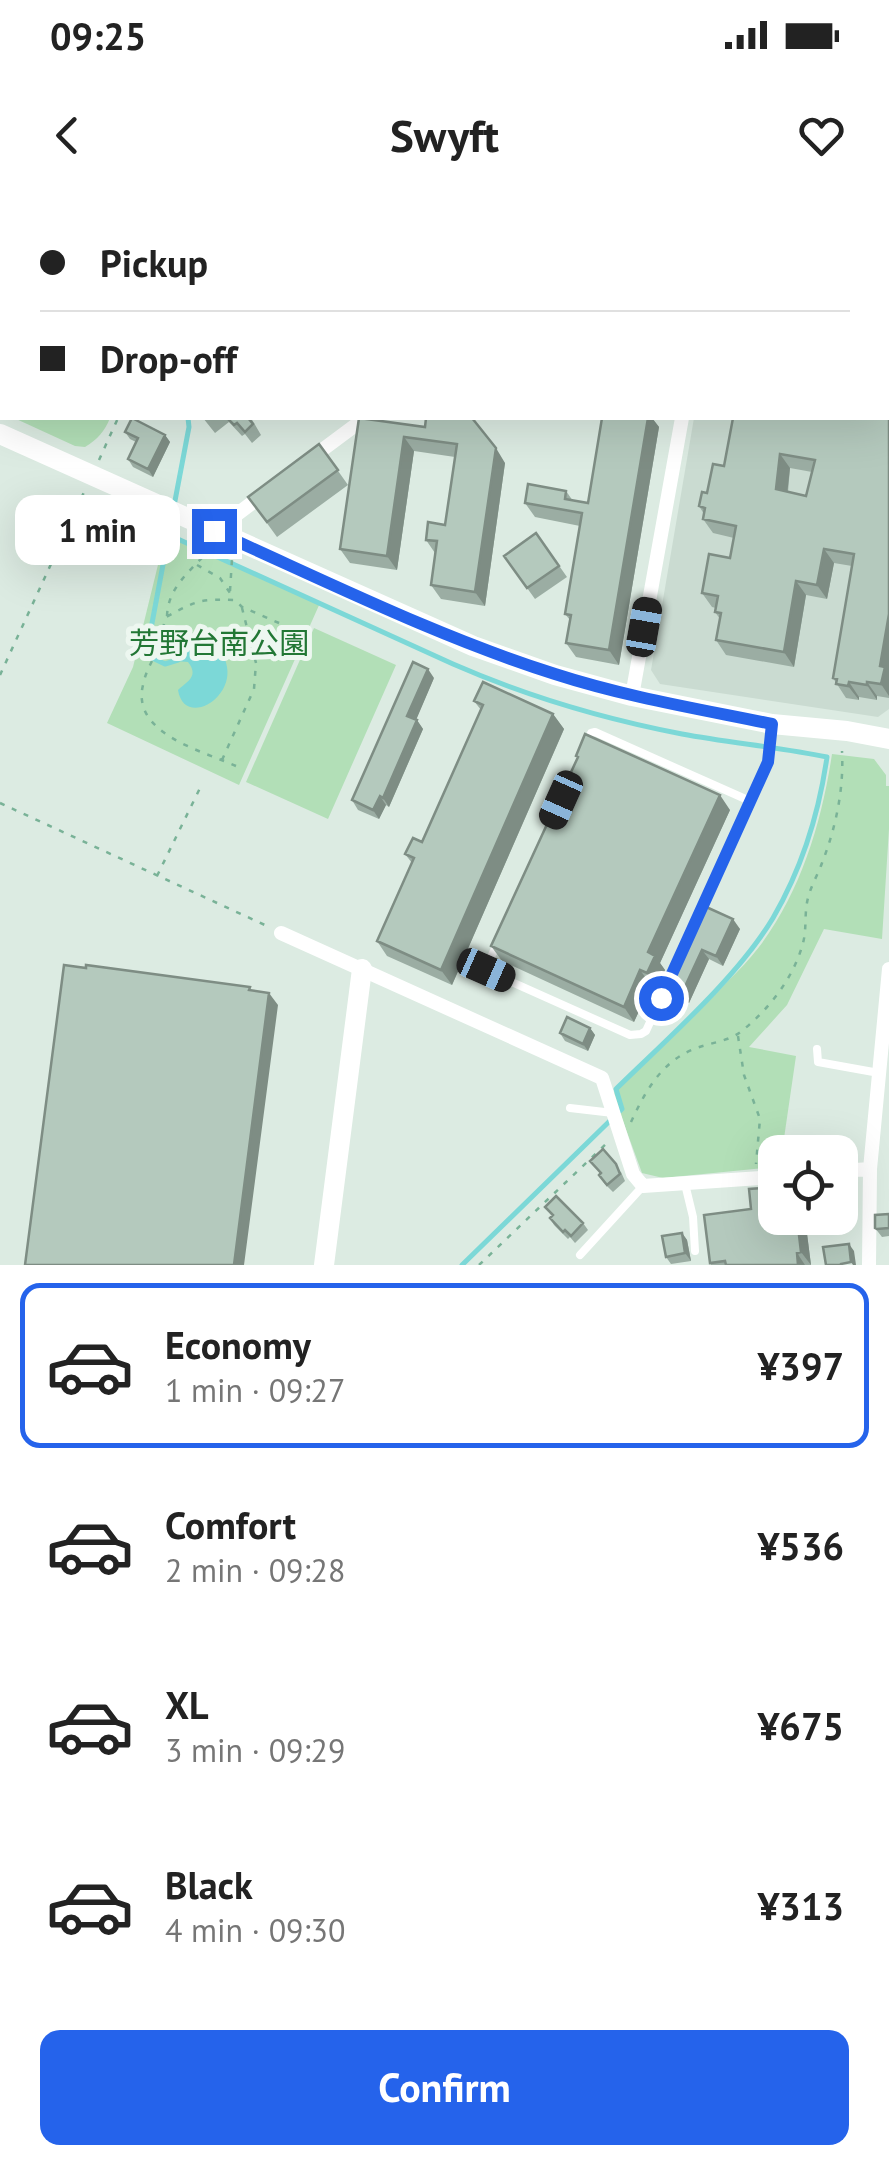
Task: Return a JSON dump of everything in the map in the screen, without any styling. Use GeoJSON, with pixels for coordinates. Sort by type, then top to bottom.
{"type":"FeatureCollection","features":[{"type":"Feature","properties":{"kind":"street"},"geometry":{"type":"LineString","coordinates":[[305,463],[362,420]]}},
{"type":"Feature","properties":{"kind":"street"},"geometry":{"type":"LineString","coordinates":[[632,696],[682,420]]}},
{"type":"Feature","properties":{"kind":"street"},"geometry":{"type":"LineString","coordinates":[[0,434],[92,475],[213,539],[474,646],[632,696],[772,724],[889,739]]}},
{"type":"Feature","properties":{"kind":"street"},"geometry":{"type":"LineString","coordinates":[[213,539],[275,486]]}},
{"type":"Feature","properties":{"kind":"street"},"geometry":{"type":"LineString","coordinates":[[281,933],[602,1078],[633,1174],[642,1186],[758,1178]]}},
{"type":"Feature","properties":{"kind":"street"},"geometry":{"type":"LineString","coordinates":[[324,1265],[362,969]]}},
{"type":"Feature","properties":{"kind":"street"},"geometry":{"type":"LineString","coordinates":[[869,1265],[870,1170],[889,970]]}},
{"type":"Feature","properties":{"kind":"street"},"geometry":{"type":"LineString","coordinates":[[858,1170],[870,1170]]}},
{"type":"Feature","properties":{"kind":"lane"},"geometry":{"type":"LineString","coordinates":[[502,933],[486,970],[630,1035],[646,1031],[768,762],[772,724]]}},
{"type":"Feature","properties":{"kind":"lane"},"geometry":{"type":"LineString","coordinates":[[583,751],[591,732],[595,732],[750,801]]}},
{"type":"Feature","properties":{"kind":"lane"},"geometry":{"type":"LineString","coordinates":[[817,1049],[818,1062],[882,1072]]}},
{"type":"Feature","properties":{"kind":"lane"},"geometry":{"type":"LineString","coordinates":[[570,1108],[613,1113]]}},
{"type":"Feature","properties":{"kind":"lane"},"geometry":{"type":"LineString","coordinates":[[685,1184],[696,1250]]}},
{"type":"Feature","properties":{"kind":"lane"},"geometry":{"type":"LineString","coordinates":[[580,1255],[642,1186]]}},
{"type":"Feature","properties":{"kind":"lane"},"geometry":{"type":"LineString","coordinates":[[680,1235],[694,1233]]}},
{"type":"Feature","properties":{"kind":"path"},"geometry":{"type":"LineString","coordinates":[[0,675],[117,420]]}},
{"type":"Feature","properties":{"kind":"path"},"geometry":{"type":"LineString","coordinates":[[213,539],[172,591],[156,653],[142,684],[143,706],[155,728],[236,766]]}},
{"type":"Feature","properties":{"kind":"path"},"geometry":{"type":"LineString","coordinates":[[230,592],[232,556]]}},
{"type":"Feature","properties":{"kind":"path"},"geometry":{"type":"LineString","coordinates":[[196,564],[220,578],[242,606],[286,626]]}},
{"type":"Feature","properties":{"kind":"path"},"geometry":{"type":"LineString","coordinates":[[166,617],[193,602],[235,600]]}},
{"type":"Feature","properties":{"kind":"path"},"geometry":{"type":"LineString","coordinates":[[222,760],[254,689],[256,663],[242,606]]}},
{"type":"Feature","properties":{"kind":"path"},"geometry":{"type":"LineString","coordinates":[[479,1265],[622,1137],[646,1090],[669,1064],[692,1049],[738,1034],[761,1015],[787,981],[804,941],[808,894],[833,834],[843,774],[842,751]]}},
{"type":"Feature","properties":{"kind":"path"},"geometry":{"type":"LineString","coordinates":[[157,876],[202,784]]}},
{"type":"Feature","properties":{"kind":"path"},"geometry":{"type":"LineString","coordinates":[[0,804],[281,933]]}},
{"type":"Feature","properties":{"kind":"path"},"geometry":{"type":"LineString","coordinates":[[738,1034],[744,1075],[760,1119],[754,1178]]}},
{"type":"Feature","properties":{"kind":"shaded area"},"geometry":{"type":"Polygon","coordinates":[[[694,420],[889,420],[889,709],[878,717],[660,684],[651,670],[694,420]]]}},
{"type":"Feature","properties":{"kind":"green space"},"geometry":{"type":"Polygon","coordinates":[[[18,420],[109,420],[93,441],[85,447],[18,420]]]}},
{"type":"Feature","properties":{"kind":"green space","name":"芳野台南公園"},"geometry":{"type":"Polygon","coordinates":[[[166,532],[320,603],[239,785],[107,723],[133,667],[166,532]]]}},
{"type":"Feature","properties":{"kind":"green space"},"geometry":{"type":"Polygon","coordinates":[[[314,628],[396,665],[328,819],[246,782],[314,628]]]}},
{"type":"Feature","properties":{"kind":"green space"},"geometry":{"type":"Polygon","coordinates":[[[832,754],[874,759],[886,775],[889,829],[882,939],[824,929],[787,1005],[749,1047],[796,1056],[784,1135],[758,1135],[758,1169],[663,1178],[642,1173],[613,1094],[756,951],[798,879],[822,805],[832,754]]]}},
{"type":"Feature","properties":{"kind":"water"},"geometry":{"type":"Polygon","coordinates":[[[196,636],[217,646],[227,667],[223,690],[216,699],[198,708],[182,701],[178,690],[191,678],[191,667],[188,662],[175,661],[184,644],[196,636]]]}},
{"type":"Feature","properties":{"kind":"building"},"geometry":{"type":"Polygon","coordinates":[[[131,420],[136,420],[165,435],[148,469],[128,459],[138,438],[125,432],[131,420]]]}},
{"type":"Feature","properties":{"kind":"building"},"geometry":{"type":"Polygon","coordinates":[[[229,420],[250,420],[253,424],[245,432],[237,423],[229,420]]]}},
{"type":"Feature","properties":{"kind":"building"},"geometry":{"type":"Polygon","coordinates":[[[359,420],[425,427],[426,420],[474,420],[496,448],[475,592],[431,585],[437,541],[426,540],[428,522],[445,525],[457,444],[404,437],[387,556],[340,549],[359,420]]]}},
{"type":"Feature","properties":{"kind":"building"},"geometry":{"type":"Polygon","coordinates":[[[602,420],[648,420],[609,650],[566,643],[571,615],[565,614],[582,513],[525,503],[528,484],[566,491],[565,499],[588,503],[602,420]]]}},
{"type":"Feature","properties":{"kind":"building"},"geometry":{"type":"Polygon","coordinates":[[[733,420],[889,420],[889,614],[880,666],[885,667],[881,684],[849,682],[848,686],[836,684],[837,679],[833,678],[854,554],[824,549],[817,585],[796,581],[784,652],[716,640],[721,613],[715,612],[718,596],[702,593],[709,554],[730,558],[736,526],[703,519],[705,508],[699,506],[702,492],[707,493],[713,464],[724,466],[733,420]],[[780,454],[776,489],[806,496],[815,460],[780,454]]]}},
{"type":"Feature","properties":{"kind":"building"},"geometry":{"type":"Polygon","coordinates":[[[319,444],[338,470],[267,522],[248,497],[319,444]]]}},
{"type":"Feature","properties":{"kind":"building"},"geometry":{"type":"Polygon","coordinates":[[[90,499],[131,519],[122,538],[83,519],[90,499]]]}},
{"type":"Feature","properties":{"kind":"building"},"geometry":{"type":"Polygon","coordinates":[[[536,533],[559,566],[527,588],[504,556],[536,533]]]}},
{"type":"Feature","properties":{"kind":"building"},"geometry":{"type":"Polygon","coordinates":[[[413,662],[428,669],[407,716],[417,720],[383,798],[380,796],[373,810],[352,800],[413,662]]]}},
{"type":"Feature","properties":{"kind":"building"},"geometry":{"type":"Polygon","coordinates":[[[483,682],[553,714],[441,970],[377,941],[414,858],[405,854],[413,838],[422,842],[483,705],[474,701],[483,682]]]}},
{"type":"Feature","properties":{"kind":"building"},"geometry":{"type":"Polygon","coordinates":[[[585,734],[720,795],[648,952],[655,956],[647,973],[640,970],[624,1007],[491,946],[585,734]]]}},
{"type":"Feature","properties":{"kind":"building"},"geometry":{"type":"Polygon","coordinates":[[[704,906],[733,919],[716,956],[702,950],[682,993],[664,984],[704,906]]]}},
{"type":"Feature","properties":{"kind":"building"},"geometry":{"type":"Polygon","coordinates":[[[64,965],[250,987],[249,990],[269,993],[234,1265],[25,1265],[64,965]]]}},
{"type":"Feature","properties":{"kind":"building"},"geometry":{"type":"Polygon","coordinates":[[[567,1017],[590,1028],[583,1044],[560,1033],[567,1017]]]}},
{"type":"Feature","properties":{"kind":"building"},"geometry":{"type":"Polygon","coordinates":[[[603,1149],[620,1174],[607,1185],[590,1161],[603,1149]]]}},
{"type":"Feature","properties":{"kind":"building"},"geometry":{"type":"Polygon","coordinates":[[[758,1188],[758,1235],[799,1235],[798,1265],[710,1263],[704,1215],[751,1209],[749,1189],[758,1188]]]}},
{"type":"Feature","properties":{"kind":"building"},"geometry":{"type":"Polygon","coordinates":[[[556,1196],[583,1223],[571,1236],[550,1218],[553,1215],[545,1207],[556,1196]]]}},
{"type":"Feature","properties":{"kind":"building"},"geometry":{"type":"Polygon","coordinates":[[[889,1214],[889,1228],[875,1228],[875,1215],[889,1214]]]}},
{"type":"Feature","properties":{"kind":"building"},"geometry":{"type":"Polygon","coordinates":[[[682,1233],[685,1253],[666,1257],[662,1236],[682,1233]]]}},
{"type":"Feature","properties":{"kind":"building"},"geometry":{"type":"Polygon","coordinates":[[[849,1244],[851,1262],[826,1265],[823,1247],[849,1244]]]}},
{"type":"Feature","properties":{"kind":"waterway"},"geometry":{"type":"LineString","coordinates":[[174,506],[188,420]]}},
{"type":"Feature","properties":{"kind":"waterway"},"geometry":{"type":"LineString","coordinates":[[172,517],[146,655],[165,664],[178,660]]}},
{"type":"Feature","properties":{"kind":"waterway"},"geometry":{"type":"LineString","coordinates":[[169,535],[453,664],[537,696],[653,728],[827,757],[801,860],[758,941],[700,1008],[616,1089],[622,1109],[462,1265]]}},
{"type":"Feature","properties":{"kind":"route"},"geometry":{"type":"LineString","coordinates":[[214,531],[474,646],[528,665],[632,696],[772,724],[768,762],[661,998]]}}]}
